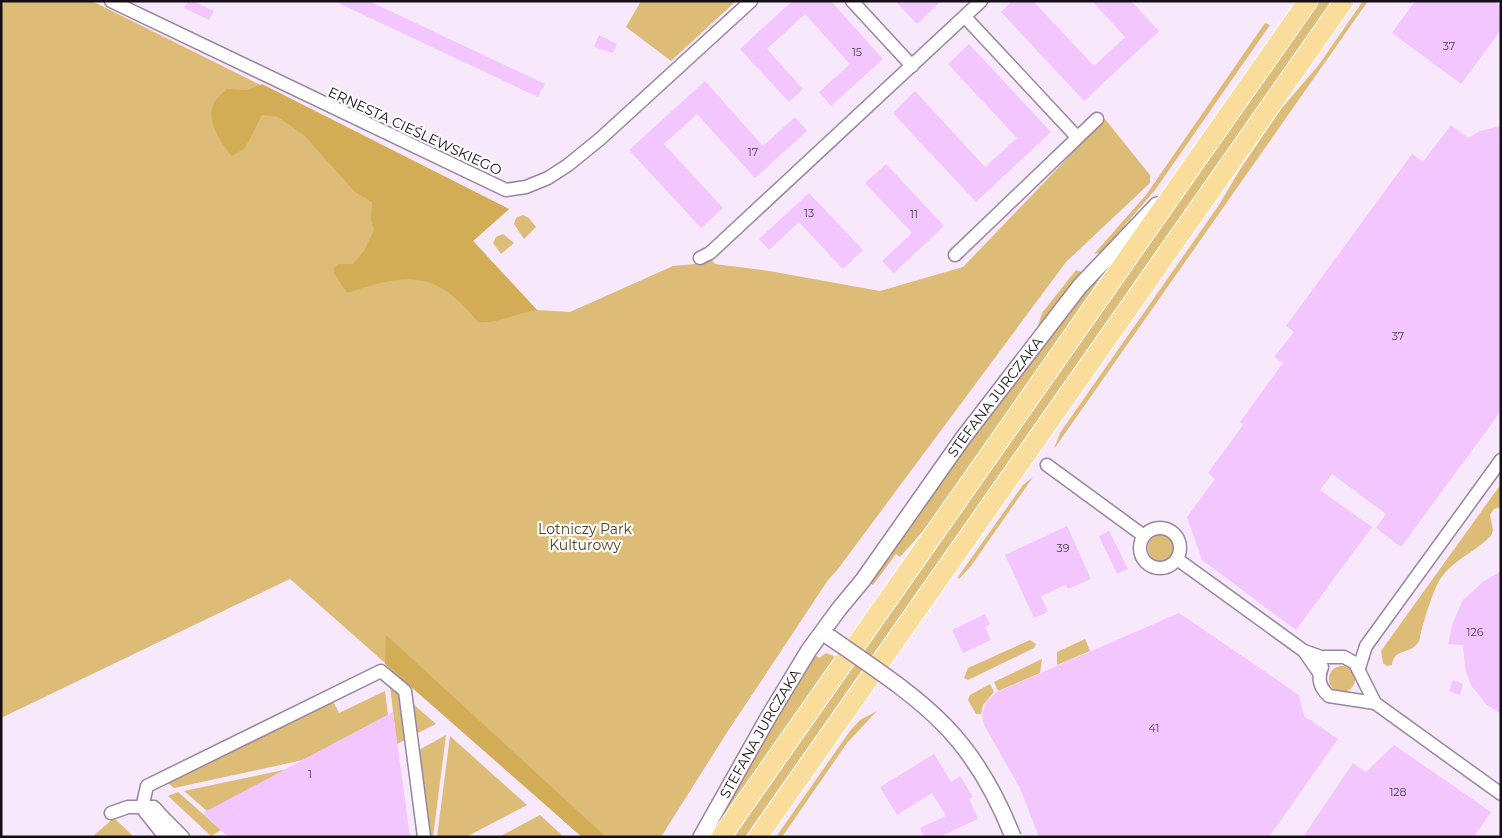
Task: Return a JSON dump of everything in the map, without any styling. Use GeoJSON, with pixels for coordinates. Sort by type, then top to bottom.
{"type":"FeatureCollection","features":[{"type":"Feature","properties":{"kind":"main road"},"geometry":{"type":"LineString","coordinates":[[721,837],[1308,1]]}},
{"type":"Feature","properties":{"kind":"main road"},"geometry":{"type":"LineString","coordinates":[[758,837],[1344,1]]}},
{"type":"Feature","properties":{"kind":"street","name":"ERNESTA CIEŚLEWSKIEGO"},"geometry":{"type":"LineString","coordinates":[[111,1],[506,190],[526,187],[548,178],[568,166],[751,1]]}},
{"type":"Feature","properties":{"kind":"street"},"geometry":{"type":"LineString","coordinates":[[852,1],[912,66]]}},
{"type":"Feature","properties":{"kind":"street"},"geometry":{"type":"LineString","coordinates":[[700,258],[710,253],[981,1]]}},
{"type":"Feature","properties":{"kind":"street"},"geometry":{"type":"LineString","coordinates":[[965,16],[1077,137]]}},
{"type":"Feature","properties":{"kind":"street"},"geometry":{"type":"LineString","coordinates":[[955,255],[1097,119]]}},
{"type":"Feature","properties":{"kind":"street","name":"STEFANA JURCZAKA"},"geometry":{"type":"LineString","coordinates":[[700,837],[769,716],[963,438],[1080,286],[1184,177]]}},
{"type":"Feature","properties":{"kind":"street"},"geometry":{"type":"LineString","coordinates":[[1348,698],[1358,690],[1366,646],[1501,460]]}},
{"type":"Feature","properties":{"kind":"street"},"geometry":{"type":"LineString","coordinates":[[1047,465],[1144,536]]}},
{"type":"Feature","properties":{"kind":"street"},"geometry":{"type":"LineString","coordinates":[[1159,528],[1173,532],[1180,543],[1180,552],[1177,559],[1163,568],[1148,564],[1140,550],[1144,536],[1159,528]]}},
{"type":"Feature","properties":{"kind":"street"},"geometry":{"type":"LineString","coordinates":[[1177,559],[1304,652],[1320,674]]}},
{"type":"Feature","properties":{"kind":"street"},"geometry":{"type":"LineString","coordinates":[[825,634],[914,696],[947,726],[983,772],[1001,806],[1013,837]]}},
{"type":"Feature","properties":{"kind":"street"},"geometry":{"type":"LineString","coordinates":[[1366,646],[1324,665],[1320,674],[1321,687],[1324,692],[1335,699],[1348,698],[1375,703],[1501,794]]}},
{"type":"Feature","properties":{"kind":"street"},"geometry":{"type":"LineString","coordinates":[[1304,652],[1338,658],[1361,673],[1375,703]]}},
{"type":"Feature","properties":{"kind":"street"},"geometry":{"type":"LineString","coordinates":[[142,808],[147,786],[382,671],[405,691],[424,837]]}},
{"type":"Feature","properties":{"kind":"street"},"geometry":{"type":"LineString","coordinates":[[111,814],[128,807],[142,808],[166,837]]}},
{"type":"Feature","properties":{"kind":"street"},"geometry":{"type":"LineString","coordinates":[[157,826],[183,837]]}},
{"type":"Feature","properties":{"kind":"green space","name":"Lotniczy Park Kulturowy"},"geometry":{"type":"Polygon","coordinates":[[[1,1],[92,1],[509,209],[473,241],[537,310],[570,312],[673,266],[706,263],[711,259],[715,264],[769,271],[880,291],[963,267],[1105,119],[1150,175],[1150,183],[1066,262],[828,580],[726,734],[661,837],[582,837],[290,579],[1,718],[1,1]]]}},
{"type":"Feature","properties":{"kind":"green space"},"geometry":{"type":"Polygon","coordinates":[[[641,1],[736,1],[671,61],[626,27],[641,1]]]}},
{"type":"Feature","properties":{"kind":"green space"},"geometry":{"type":"Polygon","coordinates":[[[1320,1],[1332,1],[745,837],[734,837],[1320,1]]]}},
{"type":"Feature","properties":{"kind":"green space"},"geometry":{"type":"Polygon","coordinates":[[[1363,1],[1368,1],[1054,449],[1060,433],[1219,205],[1241,168],[1281,109],[1318,66],[1363,1]]]}},
{"type":"Feature","properties":{"kind":"green space"},"geometry":{"type":"Polygon","coordinates":[[[1265,23],[1270,25],[1155,190],[1102,252],[1094,254],[1146,195],[1265,23]]]}},
{"type":"Feature","properties":{"kind":"green space"},"geometry":{"type":"Polygon","coordinates":[[[523,215],[529,218],[536,227],[524,239],[514,224],[516,218],[523,215]]]}},
{"type":"Feature","properties":{"kind":"green space"},"geometry":{"type":"Polygon","coordinates":[[[503,234],[514,243],[501,254],[493,243],[496,237],[503,234]]]}},
{"type":"Feature","properties":{"kind":"green space"},"geometry":{"type":"Polygon","coordinates":[[[1076,270],[1084,273],[1034,338],[1042,313],[1076,270]]]}},
{"type":"Feature","properties":{"kind":"green space"},"geometry":{"type":"Polygon","coordinates":[[[1098,276],[1099,281],[932,521],[900,557],[896,554],[873,585],[868,581],[950,464],[1094,278],[1098,276]]]}},
{"type":"Feature","properties":{"kind":"green space"},"geometry":{"type":"Polygon","coordinates":[[[1033,477],[971,566],[959,579],[958,577],[1023,485],[1033,477]]]}},
{"type":"Feature","properties":{"kind":"green space"},"geometry":{"type":"Polygon","coordinates":[[[1501,484],[1501,507],[1494,509],[1490,515],[1493,530],[1491,536],[1454,564],[1442,577],[1431,601],[1418,643],[1396,656],[1392,665],[1387,666],[1383,663],[1381,651],[1501,484]]]}},
{"type":"Feature","properties":{"kind":"green space"},"geometry":{"type":"Polygon","coordinates":[[[1161,535],[1170,539],[1174,548],[1170,557],[1161,561],[1152,557],[1148,548],[1152,539],[1161,535]]]}},
{"type":"Feature","properties":{"kind":"green space"},"geometry":{"type":"Polygon","coordinates":[[[1085,639],[1090,651],[1057,665],[1057,652],[1085,639]]]}},
{"type":"Feature","properties":{"kind":"green space"},"geometry":{"type":"Polygon","coordinates":[[[1030,640],[1036,644],[1034,648],[968,680],[964,678],[968,668],[1030,640]]]}},
{"type":"Feature","properties":{"kind":"green space"},"geometry":{"type":"Polygon","coordinates":[[[826,653],[836,657],[711,837],[705,837],[777,711],[815,655],[820,658],[826,653]]]}},
{"type":"Feature","properties":{"kind":"green space"},"geometry":{"type":"Polygon","coordinates":[[[1042,659],[1040,673],[998,691],[994,682],[1042,659]]]}},
{"type":"Feature","properties":{"kind":"green space"},"geometry":{"type":"Polygon","coordinates":[[[1342,666],[1351,670],[1355,679],[1351,688],[1342,692],[1333,688],[1329,679],[1333,670],[1342,666]]]}},
{"type":"Feature","properties":{"kind":"green space"},"geometry":{"type":"Polygon","coordinates":[[[990,684],[994,692],[983,705],[981,714],[976,714],[968,700],[970,695],[990,684]]]}},
{"type":"Feature","properties":{"kind":"green space"},"geometry":{"type":"Polygon","coordinates":[[[390,687],[399,691],[405,740],[397,744],[390,687]]]}},
{"type":"Feature","properties":{"kind":"green space"},"geometry":{"type":"Polygon","coordinates":[[[385,691],[388,715],[303,760],[174,788],[165,781],[332,699],[339,713],[385,691]]]}},
{"type":"Feature","properties":{"kind":"green space"},"geometry":{"type":"Polygon","coordinates":[[[412,703],[436,724],[416,734],[412,703]]]}},
{"type":"Feature","properties":{"kind":"green space"},"geometry":{"type":"Polygon","coordinates":[[[877,711],[847,743],[782,837],[776,837],[850,731],[860,720],[877,711]]]}},
{"type":"Feature","properties":{"kind":"green space"},"geometry":{"type":"Polygon","coordinates":[[[446,735],[433,837],[430,837],[419,750],[446,735]]]}},
{"type":"Feature","properties":{"kind":"green space"},"geometry":{"type":"Polygon","coordinates":[[[450,736],[527,805],[466,837],[437,837],[450,736]]]}},
{"type":"Feature","properties":{"kind":"green space"},"geometry":{"type":"Polygon","coordinates":[[[321,762],[207,811],[184,791],[321,762]]]}},
{"type":"Feature","properties":{"kind":"green space"},"geometry":{"type":"Polygon","coordinates":[[[178,792],[221,830],[211,836],[168,796],[178,792]]]}},
{"type":"Feature","properties":{"kind":"green space"},"geometry":{"type":"Polygon","coordinates":[[[540,815],[564,837],[499,837],[540,815]]]}},
{"type":"Feature","properties":{"kind":"green space"},"geometry":{"type":"Polygon","coordinates":[[[114,818],[134,837],[92,837],[114,818]]]}},
{"type":"Feature","properties":{"kind":"shaded area"},"geometry":{"type":"Polygon","coordinates":[[[262,84],[509,209],[473,241],[537,310],[500,320],[478,322],[448,292],[433,284],[419,280],[403,279],[368,286],[347,293],[334,273],[334,268],[339,264],[353,264],[364,251],[374,230],[371,219],[372,202],[355,192],[304,135],[278,117],[262,115],[245,148],[232,156],[215,130],[211,115],[212,108],[215,101],[226,89],[247,90],[262,84]]]}},
{"type":"Feature","properties":{"kind":"shaded area"},"geometry":{"type":"Polygon","coordinates":[[[386,635],[606,837],[582,837],[385,664],[386,635]]]}},
{"type":"Feature","properties":{"kind":"building"},"geometry":{"type":"Polygon","coordinates":[[[188,1],[193,1],[214,11],[209,20],[184,8],[188,1]]]}},
{"type":"Feature","properties":{"kind":"building"},"geometry":{"type":"Polygon","coordinates":[[[334,1],[369,1],[545,84],[538,97],[334,1]]]}},
{"type":"Feature","properties":{"kind":"building"},"geometry":{"type":"Polygon","coordinates":[[[792,1],[831,1],[883,59],[831,106],[819,92],[850,64],[805,14],[767,49],[803,89],[789,102],[740,49],[792,1]]]}},
{"type":"Feature","properties":{"kind":"building"},"geometry":{"type":"Polygon","coordinates":[[[895,1],[941,1],[917,24],[895,1]]]}},
{"type":"Feature","properties":{"kind":"building"},"geometry":{"type":"Polygon","coordinates":[[[1012,1],[1033,1],[1094,66],[1125,37],[1092,1],[1131,1],[1159,31],[1084,101],[1001,12],[1012,1]]]}},
{"type":"Feature","properties":{"kind":"building"},"geometry":{"type":"Polygon","coordinates":[[[1415,1],[1494,1],[1501,6],[1501,30],[1461,84],[1392,33],[1415,1]]]}},
{"type":"Feature","properties":{"kind":"building"},"geometry":{"type":"Polygon","coordinates":[[[599,35],[617,44],[613,53],[594,47],[599,35]]]}},
{"type":"Feature","properties":{"kind":"building"},"geometry":{"type":"Polygon","coordinates":[[[969,44],[1051,132],[976,202],[893,113],[915,91],[985,167],[1017,138],[948,64],[969,44]]]}},
{"type":"Feature","properties":{"kind":"building"},"geometry":{"type":"Polygon","coordinates":[[[705,81],[763,146],[795,117],[807,131],[755,178],[697,114],[664,144],[723,208],[701,228],[629,150],[705,81]]]}},
{"type":"Feature","properties":{"kind":"building"},"geometry":{"type":"Polygon","coordinates":[[[1451,125],[1468,138],[1480,131],[1501,126],[1501,411],[1401,547],[1376,528],[1386,514],[1332,474],[1320,490],[1372,527],[1296,630],[1202,560],[1187,517],[1215,479],[1208,473],[1243,425],[1240,422],[1283,363],[1274,357],[1294,332],[1286,326],[1412,154],[1423,162],[1451,125]]]}},
{"type":"Feature","properties":{"kind":"building"},"geometry":{"type":"Polygon","coordinates":[[[886,164],[944,226],[894,273],[882,261],[912,233],[865,183],[886,164]]]}},
{"type":"Feature","properties":{"kind":"building"},"geometry":{"type":"Polygon","coordinates":[[[809,193],[863,250],[843,269],[799,222],[769,250],[759,239],[809,193]]]}},
{"type":"Feature","properties":{"kind":"building"},"geometry":{"type":"Polygon","coordinates":[[[1067,526],[1091,579],[1068,589],[1066,585],[1041,596],[1048,612],[1034,618],[1005,555],[1067,526]]]}},
{"type":"Feature","properties":{"kind":"building"},"geometry":{"type":"Polygon","coordinates":[[[1109,531],[1128,569],[1117,574],[1099,536],[1109,531]]]}},
{"type":"Feature","properties":{"kind":"building"},"geometry":{"type":"Polygon","coordinates":[[[1501,571],[1501,714],[1486,704],[1471,685],[1465,668],[1463,645],[1448,644],[1453,622],[1463,600],[1484,581],[1501,571]]]}},
{"type":"Feature","properties":{"kind":"building"},"geometry":{"type":"Polygon","coordinates":[[[1179,613],[1299,695],[1304,716],[1338,739],[1269,837],[1039,837],[1020,788],[984,725],[982,715],[986,702],[997,692],[1179,613]]]}},
{"type":"Feature","properties":{"kind":"building"},"geometry":{"type":"Polygon","coordinates":[[[985,614],[990,624],[985,627],[991,640],[963,653],[952,630],[985,614]]]}},
{"type":"Feature","properties":{"kind":"building"},"geometry":{"type":"Polygon","coordinates":[[[1453,680],[1463,684],[1460,695],[1449,691],[1453,680]]]}},
{"type":"Feature","properties":{"kind":"building"},"geometry":{"type":"Polygon","coordinates":[[[393,712],[410,837],[228,837],[203,813],[393,712]]]}},
{"type":"Feature","properties":{"kind":"building"},"geometry":{"type":"Polygon","coordinates":[[[1394,745],[1491,812],[1474,837],[1303,837],[1353,763],[1366,772],[1394,745]]]}},
{"type":"Feature","properties":{"kind":"building"},"geometry":{"type":"Polygon","coordinates":[[[934,754],[951,782],[960,776],[973,797],[969,799],[978,819],[939,837],[924,837],[920,828],[946,816],[932,793],[897,815],[880,787],[934,754]]]}}]}
